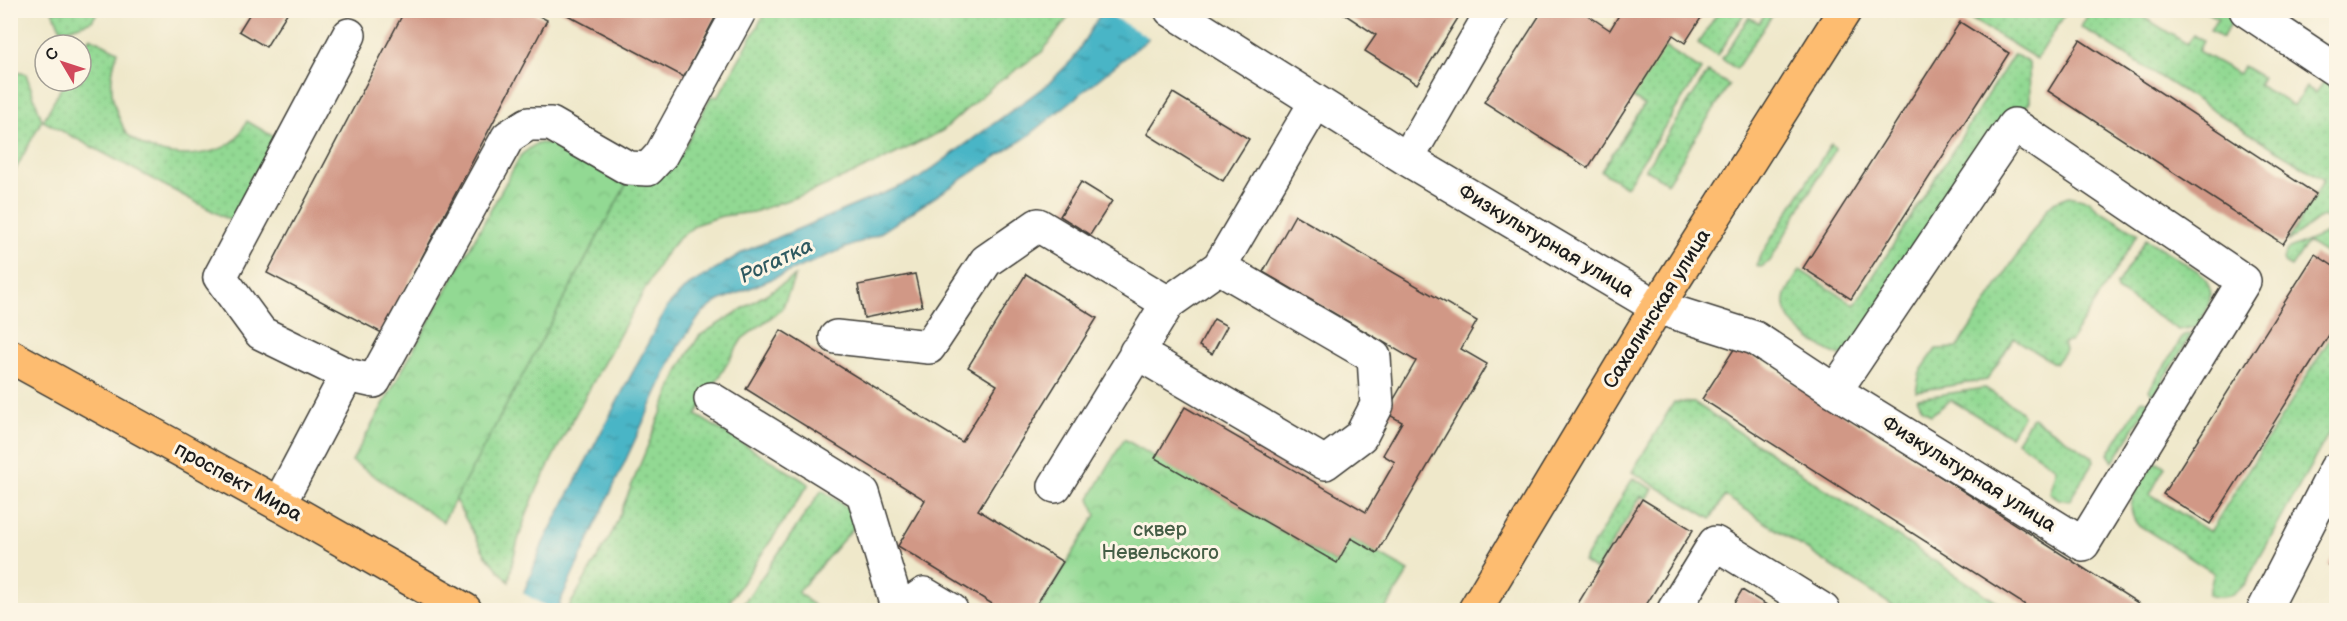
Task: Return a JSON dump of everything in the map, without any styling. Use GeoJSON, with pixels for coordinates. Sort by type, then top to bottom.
{"type":"FeatureCollection","features":[{"type":"Feature","properties":{"kind":"main road","name":"Сахалинская улица"},"geometry":{"type":"LineString","coordinates":[[1474,610],[1657,307],[1845,10]]}},
{"type":"Feature","properties":{"kind":"main road","name":"проспект Мира"},"geometry":{"type":"LineString","coordinates":[[10,356],[279,504],[465,610]]}},
{"type":"Feature","properties":{"kind":"street"},"geometry":{"type":"LineString","coordinates":[[349,35],[220,277],[261,333],[347,375],[374,381],[508,137],[528,124],[551,124],[628,168],[648,169],[661,155],[740,10]]}},
{"type":"Feature","properties":{"kind":"street"},"geometry":{"type":"LineString","coordinates":[[1407,159],[1493,10]]}},
{"type":"Feature","properties":{"kind":"street"},"geometry":{"type":"LineString","coordinates":[[2246,10],[2337,70]]}},
{"type":"Feature","properties":{"kind":"street","name":"Физкультурная улица"},"geometry":{"type":"LineString","coordinates":[[1182,17],[1407,159],[1657,307],[1755,338],[1835,391],[2083,544],[2244,281],[2014,125],[1835,391]]}},
{"type":"Feature","properties":{"kind":"street"},"geometry":{"type":"LineString","coordinates":[[1054,486],[1168,303],[1219,267],[1316,102]]}},
{"type":"Feature","properties":{"kind":"street"},"geometry":{"type":"LineString","coordinates":[[836,337],[929,347],[986,261],[1038,225],[1168,303]]}},
{"type":"Feature","properties":{"kind":"street"},"geometry":{"type":"LineString","coordinates":[[1136,352],[1325,463],[1360,436],[1377,405],[1374,357],[1219,267]]}},
{"type":"Feature","properties":{"kind":"street"},"geometry":{"type":"LineString","coordinates":[[279,504],[347,375]]}},
{"type":"Feature","properties":{"kind":"street"},"geometry":{"type":"LineString","coordinates":[[711,399],[863,493],[899,610],[924,594],[951,610]]}},
{"type":"Feature","properties":{"kind":"street"},"geometry":{"type":"LineString","coordinates":[[2270,608],[2335,475]]}},
{"type":"Feature","properties":{"kind":"street"},"geometry":{"type":"LineString","coordinates":[[1674,610],[1715,543],[1823,610]]}},
{"type":"Feature","properties":{"kind":"green space"},"geometry":{"type":"Polygon","coordinates":[[[52,11],[98,11],[92,21],[62,31],[52,11]]]}},
{"type":"Feature","properties":{"kind":"green space"},"geometry":{"type":"Polygon","coordinates":[[[766,11],[1073,11],[1042,52],[993,86],[942,131],[813,191],[754,212],[722,216],[697,224],[677,240],[663,257],[551,460],[518,539],[509,582],[485,554],[437,467],[580,197],[673,164],[679,158],[711,96],[718,97],[766,11]]]}},
{"type":"Feature","properties":{"kind":"green space"},"geometry":{"type":"Polygon","coordinates":[[[1719,11],[1738,11],[1744,14],[1717,56],[1698,43],[1719,11]]]}},
{"type":"Feature","properties":{"kind":"green space"},"geometry":{"type":"Polygon","coordinates":[[[1767,11],[1775,11],[1736,69],[1722,59],[1749,17],[1759,23],[1767,11]]]}},
{"type":"Feature","properties":{"kind":"green space"},"geometry":{"type":"Polygon","coordinates":[[[1958,11],[2067,11],[2037,59],[1958,11]]]}},
{"type":"Feature","properties":{"kind":"green space"},"geometry":{"type":"Polygon","coordinates":[[[2090,11],[2134,11],[2187,44],[2193,35],[2203,41],[2198,51],[2239,74],[2243,66],[2262,77],[2258,85],[2294,106],[2306,87],[2316,93],[2325,80],[2336,79],[2336,222],[2322,216],[2287,242],[2324,180],[2081,27],[2090,11]]]}},
{"type":"Feature","properties":{"kind":"green space"},"geometry":{"type":"Polygon","coordinates":[[[2205,11],[2231,11],[2237,14],[2222,38],[2210,30],[2218,18],[2205,11]]]}},
{"type":"Feature","properties":{"kind":"green space"},"geometry":{"type":"Polygon","coordinates":[[[93,38],[118,51],[112,78],[114,105],[125,132],[140,144],[171,154],[187,155],[210,152],[221,149],[234,141],[247,121],[281,141],[235,223],[43,121],[58,93],[93,93],[93,38]]]}},
{"type":"Feature","properties":{"kind":"green space"},"geometry":{"type":"Polygon","coordinates":[[[1662,45],[1701,70],[1626,187],[1601,171],[1644,105],[1630,96],[1662,45]]]}},
{"type":"Feature","properties":{"kind":"green space"},"geometry":{"type":"Polygon","coordinates":[[[2014,54],[2029,63],[2030,101],[1876,343],[1840,356],[1813,341],[1795,326],[1785,308],[1787,292],[1800,270],[1855,305],[2014,54]]]}},
{"type":"Feature","properties":{"kind":"green space"},"geometry":{"type":"Polygon","coordinates":[[[11,71],[26,74],[42,120],[11,178],[11,71]]]}},
{"type":"Feature","properties":{"kind":"green space"},"geometry":{"type":"Polygon","coordinates":[[[1708,72],[1729,85],[1667,183],[1645,169],[1708,72]]]}},
{"type":"Feature","properties":{"kind":"green space"},"geometry":{"type":"Polygon","coordinates":[[[537,143],[556,144],[628,181],[443,522],[352,461],[521,155],[537,143]]]}},
{"type":"Feature","properties":{"kind":"green space"},"geometry":{"type":"Polygon","coordinates":[[[1831,144],[1835,148],[1834,152],[1770,261],[1761,267],[1757,266],[1759,258],[1831,144]]]}},
{"type":"Feature","properties":{"kind":"green space"},"geometry":{"type":"Polygon","coordinates":[[[2069,196],[2088,200],[2098,209],[2138,234],[2070,342],[2063,343],[2065,350],[2055,364],[2014,338],[1987,380],[1916,391],[1920,372],[1936,349],[1957,348],[2047,209],[2054,202],[2069,196]]]}},
{"type":"Feature","properties":{"kind":"green space"},"geometry":{"type":"Polygon","coordinates":[[[2329,232],[2336,234],[2336,260],[2308,242],[2291,267],[2284,263],[2283,259],[2287,250],[2329,232]]]}},
{"type":"Feature","properties":{"kind":"green space"},"geometry":{"type":"Polygon","coordinates":[[[2146,239],[2198,271],[2208,284],[2210,299],[2197,327],[2178,330],[2117,290],[2116,286],[2146,239]]]}},
{"type":"Feature","properties":{"kind":"green space"},"geometry":{"type":"Polygon","coordinates":[[[795,276],[782,309],[742,339],[696,415],[809,484],[724,610],[567,610],[613,531],[679,369],[699,336],[795,276]]]}},
{"type":"Feature","properties":{"kind":"green space"},"geometry":{"type":"Polygon","coordinates":[[[2336,329],[2336,420],[2245,584],[2228,596],[2208,595],[2214,573],[2137,524],[2131,508],[2135,492],[2154,463],[2158,462],[2165,467],[2150,494],[2210,532],[2336,329]]]}},
{"type":"Feature","properties":{"kind":"green space"},"geometry":{"type":"Polygon","coordinates":[[[2192,334],[2154,396],[2149,390],[2184,335],[2192,334]]]}},
{"type":"Feature","properties":{"kind":"green space"},"geometry":{"type":"Polygon","coordinates":[[[1985,388],[2021,411],[2023,417],[2010,436],[1951,400],[1931,415],[1922,408],[1917,398],[1985,388]]]}},
{"type":"Feature","properties":{"kind":"green space"},"geometry":{"type":"Polygon","coordinates":[[[2142,400],[2149,402],[2113,462],[2108,454],[2142,400]]]}},
{"type":"Feature","properties":{"kind":"green space"},"geometry":{"type":"Polygon","coordinates":[[[1674,402],[1695,403],[2009,610],[1899,610],[1725,496],[1711,519],[1632,472],[1674,402]]]}},
{"type":"Feature","properties":{"kind":"green space"},"geometry":{"type":"Polygon","coordinates":[[[2033,418],[2093,457],[2094,461],[2069,501],[2059,499],[2050,493],[2056,468],[2017,441],[2033,418]]]}},
{"type":"Feature","properties":{"kind":"green space","name":"сквер Невельского"},"geometry":{"type":"Polygon","coordinates":[[[1124,439],[1336,563],[1351,538],[1409,571],[1385,610],[1038,610],[1096,515],[1090,498],[1124,439]]]}},
{"type":"Feature","properties":{"kind":"green space"},"geometry":{"type":"Polygon","coordinates":[[[1633,478],[1653,489],[1647,499],[1641,496],[1596,570],[1583,562],[1633,478]]]}},
{"type":"Feature","properties":{"kind":"green space"},"geometry":{"type":"Polygon","coordinates":[[[822,490],[862,518],[798,592],[819,610],[739,610],[822,490]]]}},
{"type":"Feature","properties":{"kind":"water","name":"Рогатка"},"geometry":{"type":"Polygon","coordinates":[[[1102,11],[1169,11],[1147,40],[1027,137],[877,235],[719,301],[702,313],[678,347],[560,602],[559,610],[517,610],[543,543],[667,307],[686,287],[745,251],[918,179],[1048,84],[1073,59],[1102,11]]]}},
{"type":"Feature","properties":{"kind":"pier"},"geometry":{"type":"Polygon","coordinates":[[[1172,10],[1151,39],[1103,11],[1172,10]]]}},
{"type":"Feature","properties":{"kind":"pier"},"geometry":{"type":"Polygon","coordinates":[[[521,592],[552,610],[514,610],[521,592]]]}},
{"type":"Feature","properties":{"kind":"building"},"geometry":{"type":"Polygon","coordinates":[[[252,10],[289,10],[266,47],[239,31],[252,10]]]}},
{"type":"Feature","properties":{"kind":"building"},"geometry":{"type":"Polygon","coordinates":[[[405,10],[528,10],[547,20],[382,333],[267,273],[405,10]]]}},
{"type":"Feature","properties":{"kind":"building"},"geometry":{"type":"Polygon","coordinates":[[[558,10],[719,10],[684,77],[558,10]]]}},
{"type":"Feature","properties":{"kind":"building"},"geometry":{"type":"Polygon","coordinates":[[[1338,10],[1463,10],[1417,84],[1365,51],[1376,35],[1338,10]]]}},
{"type":"Feature","properties":{"kind":"building"},"geometry":{"type":"Polygon","coordinates":[[[1543,10],[1580,10],[1610,30],[1622,10],[1706,10],[1685,43],[1673,35],[1588,168],[1484,102],[1543,10]]]}},
{"type":"Feature","properties":{"kind":"building"},"geometry":{"type":"Polygon","coordinates":[[[1960,22],[2009,53],[1851,299],[1803,268],[1960,22]]]}},
{"type":"Feature","properties":{"kind":"building"},"geometry":{"type":"Polygon","coordinates":[[[2080,40],[2316,194],[2283,244],[2048,91],[2080,40]]]}},
{"type":"Feature","properties":{"kind":"building"},"geometry":{"type":"Polygon","coordinates":[[[1173,93],[1249,139],[1223,181],[1147,134],[1173,93]]]}},
{"type":"Feature","properties":{"kind":"building"},"geometry":{"type":"Polygon","coordinates":[[[1081,182],[1112,201],[1090,235],[1060,216],[1081,182]]]}},
{"type":"Feature","properties":{"kind":"building"},"geometry":{"type":"Polygon","coordinates":[[[1295,215],[1477,321],[1461,349],[1487,364],[1377,553],[1351,538],[1337,563],[1155,458],[1185,407],[1366,512],[1395,462],[1383,455],[1402,422],[1386,413],[1416,361],[1263,272],[1295,215]]]}},
{"type":"Feature","properties":{"kind":"building"},"geometry":{"type":"Polygon","coordinates":[[[2315,254],[2336,268],[2336,324],[2210,524],[2163,494],[2315,254]]]}},
{"type":"Feature","properties":{"kind":"building"},"geometry":{"type":"Polygon","coordinates":[[[915,274],[922,306],[864,318],[858,285],[915,274]]]}},
{"type":"Feature","properties":{"kind":"building"},"geometry":{"type":"Polygon","coordinates":[[[1026,274],[1097,318],[978,510],[1063,562],[1033,610],[1002,610],[898,546],[925,500],[746,389],[781,330],[962,442],[997,385],[968,367],[1026,274]]]}},
{"type":"Feature","properties":{"kind":"building"},"geometry":{"type":"Polygon","coordinates":[[[1214,319],[1227,326],[1212,354],[1199,346],[1214,319]]]}},
{"type":"Feature","properties":{"kind":"building"},"geometry":{"type":"Polygon","coordinates":[[[1736,346],[2149,610],[2033,610],[1702,399],[1736,346]]]}},
{"type":"Feature","properties":{"kind":"building"},"geometry":{"type":"Polygon","coordinates":[[[1642,499],[1693,530],[1643,610],[1574,610],[1642,499]]]}},
{"type":"Feature","properties":{"kind":"building"},"geometry":{"type":"Polygon","coordinates":[[[2336,551],[2336,571],[2328,565],[2336,551]]]}},
{"type":"Feature","properties":{"kind":"building"},"geometry":{"type":"Polygon","coordinates":[[[1742,590],[1775,610],[1730,610],[1742,590]]]}}]}
